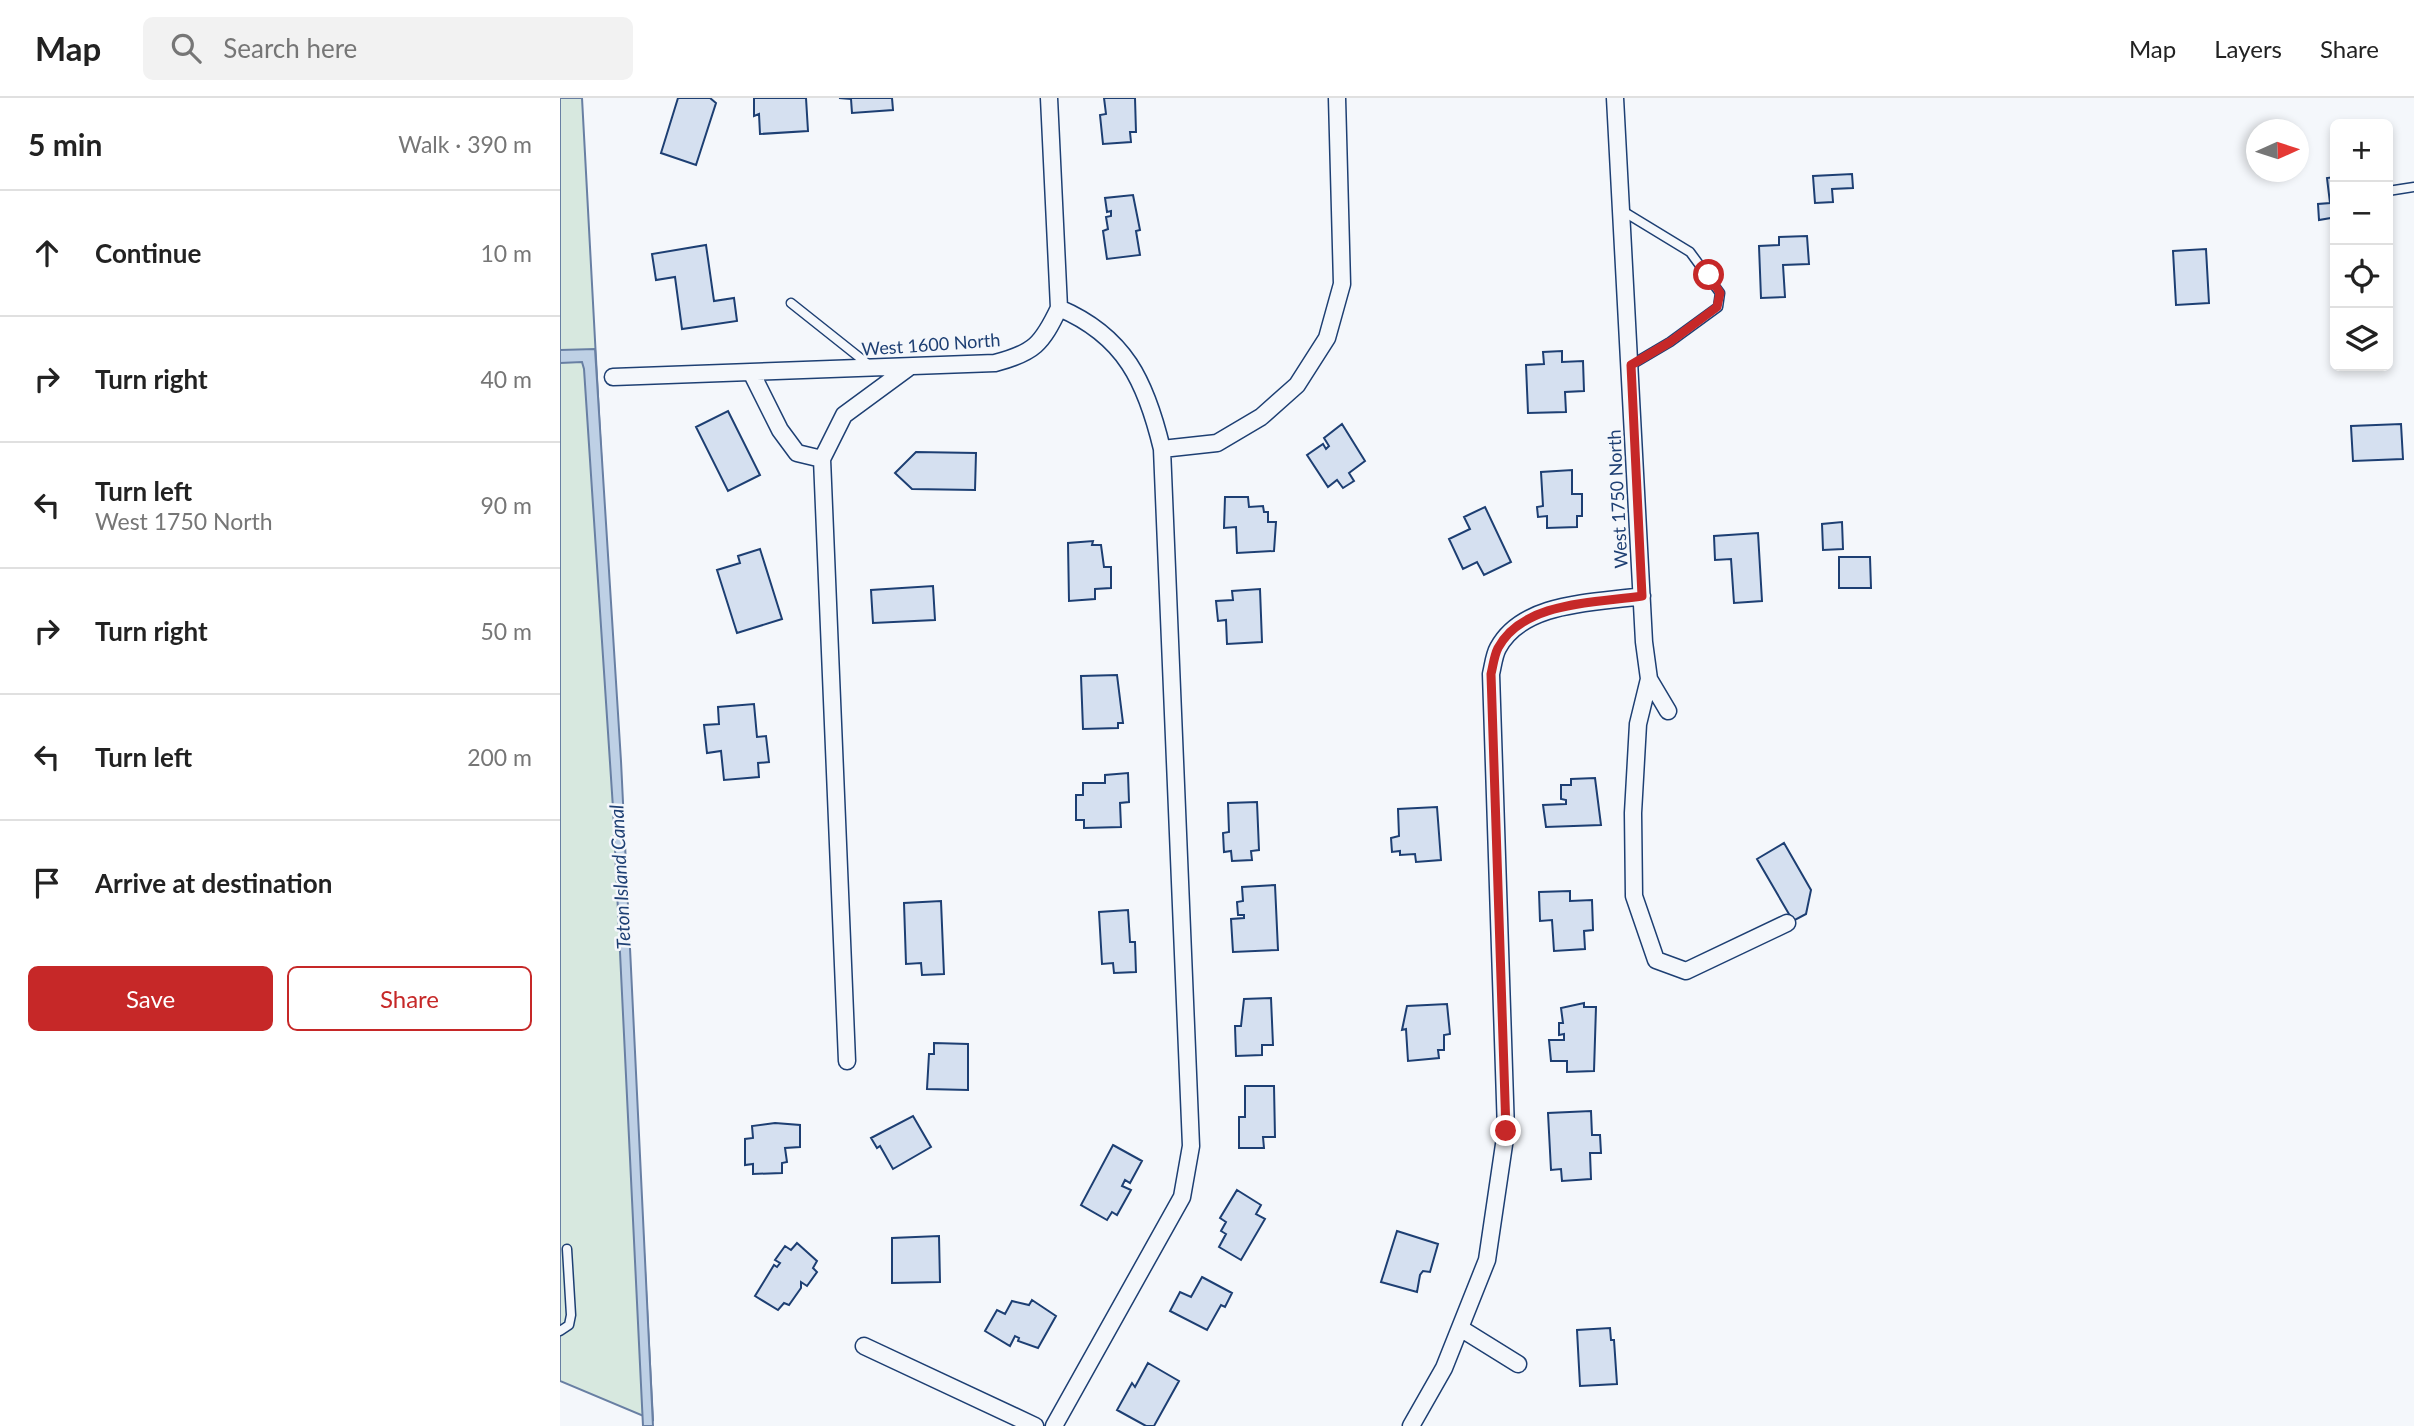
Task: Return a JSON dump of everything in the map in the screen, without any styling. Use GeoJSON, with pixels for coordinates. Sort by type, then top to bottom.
{"type":"FeatureCollection","features":[{"type":"Feature","properties":{"kind":"street"},"geometry":{"type":"LineString","coordinates":[[1049,98],[1059,308],[1087,320],[1115,342],[1139,378],[1153,413],[1162,449],[1191,1146],[1182,1197],[1054,1426]]}},
{"type":"Feature","properties":{"kind":"street"},"geometry":{"type":"LineString","coordinates":[[1162,449],[1217,443],[1261,417],[1297,386],[1326,338],[1342,284],[1337,98]]}},
{"type":"Feature","properties":{"kind":"street","name":"West 1750 North"},"geometry":{"type":"LineString","coordinates":[[1615,98],[1642,596],[1649,679],[1639,724],[1633,813],[1634,896],[1656,960],[1686,971],[1787,923]]}},
{"type":"Feature","properties":{"kind":"street","name":"West 1600 North"},"geometry":{"type":"LineString","coordinates":[[613,377],[995,363],[1026,355],[1046,336],[1059,308]]}},
{"type":"Feature","properties":{"kind":"street"},"geometry":{"type":"LineString","coordinates":[[847,1060],[822,459],[844,415],[908,368]]}},
{"type":"Feature","properties":{"kind":"street"},"geometry":{"type":"LineString","coordinates":[[751,372],[780,430],[797,453],[822,459]]}},
{"type":"Feature","properties":{"kind":"street"},"geometry":{"type":"LineString","coordinates":[[1410,1426],[1444,1368],[1487,1260],[1506,1131],[1491,674],[1498,648],[1519,625],[1549,610],[1642,596]]}},
{"type":"Feature","properties":{"kind":"street"},"geometry":{"type":"LineString","coordinates":[[1649,679],[1668,711]]}},
{"type":"Feature","properties":{"kind":"street"},"geometry":{"type":"LineString","coordinates":[[1460,1328],[1518,1364]]}},
{"type":"Feature","properties":{"kind":"street"},"geometry":{"type":"LineString","coordinates":[[864,1346],[1035,1426]]}},
{"type":"Feature","properties":{"kind":"lane"},"geometry":{"type":"LineString","coordinates":[[2393,190],[2414,187]]}},
{"type":"Feature","properties":{"kind":"lane"},"geometry":{"type":"LineString","coordinates":[[1621,210],[1690,252],[1720,293],[1717,307],[1670,342],[1631,365]]}},
{"type":"Feature","properties":{"kind":"lane"},"geometry":{"type":"LineString","coordinates":[[791,303],[874,369]]}},
{"type":"Feature","properties":{"kind":"lane"},"geometry":{"type":"LineString","coordinates":[[560,1331],[569,1325],[570,1315],[567,1249]]}},
{"type":"Feature","properties":{"kind":"shaded area"},"geometry":{"type":"Polygon","coordinates":[[[560,98],[582,98],[653,1420],[560,1381],[560,98]]]}},
{"type":"Feature","properties":{"kind":"water","name":"Teton Island Canal"},"geometry":{"type":"Polygon","coordinates":[[[595,349],[621,761],[653,1426],[643,1426],[613,808],[584,369],[582,362],[560,363],[560,350],[595,349]]]}},
{"type":"Feature","properties":{"kind":"building"},"geometry":{"type":"Polygon","coordinates":[[[678,98],[710,98],[716,103],[696,165],[661,153],[678,98]]]}},
{"type":"Feature","properties":{"kind":"building"},"geometry":{"type":"Polygon","coordinates":[[[754,98],[806,98],[808,131],[760,134],[759,114],[754,116],[754,98]]]}},
{"type":"Feature","properties":{"kind":"building"},"geometry":{"type":"Polygon","coordinates":[[[839,98],[892,98],[893,110],[852,113],[851,99],[839,98]]]}},
{"type":"Feature","properties":{"kind":"building"},"geometry":{"type":"Polygon","coordinates":[[[1104,98],[1135,98],[1136,132],[1130,132],[1131,142],[1103,144],[1100,115],[1106,114],[1104,98]]]}},
{"type":"Feature","properties":{"kind":"building"},"geometry":{"type":"Polygon","coordinates":[[[1852,174],[1853,188],[1832,189],[1833,202],[1815,203],[1813,176],[1852,174]]]}},
{"type":"Feature","properties":{"kind":"building"},"geometry":{"type":"Polygon","coordinates":[[[2327,178],[2330,178],[2330,203],[2327,178]]]}},
{"type":"Feature","properties":{"kind":"building"},"geometry":{"type":"Polygon","coordinates":[[[1133,195],[1140,230],[1136,231],[1140,255],[1107,259],[1103,231],[1108,229],[1106,217],[1111,216],[1111,211],[1107,212],[1105,198],[1133,195]]]}},
{"type":"Feature","properties":{"kind":"building"},"geometry":{"type":"Polygon","coordinates":[[[2330,203],[2330,218],[2319,220],[2318,204],[2330,203]]]}},
{"type":"Feature","properties":{"kind":"building"},"geometry":{"type":"Polygon","coordinates":[[[1807,236],[1809,264],[1783,265],[1785,297],[1761,298],[1759,246],[1779,245],[1779,237],[1807,236]]]}},
{"type":"Feature","properties":{"kind":"building"},"geometry":{"type":"Polygon","coordinates":[[[706,245],[714,301],[734,298],[737,321],[682,329],[675,277],[656,280],[652,254],[706,245]]]}},
{"type":"Feature","properties":{"kind":"building"},"geometry":{"type":"Polygon","coordinates":[[[2206,249],[2209,303],[2176,305],[2173,251],[2206,249]]]}},
{"type":"Feature","properties":{"kind":"building"},"geometry":{"type":"Polygon","coordinates":[[[1562,351],[1562,362],[1583,361],[1584,391],[1565,392],[1566,412],[1528,413],[1526,365],[1544,364],[1543,352],[1562,351]]]}},
{"type":"Feature","properties":{"kind":"building"},"geometry":{"type":"Polygon","coordinates":[[[728,411],[760,475],[728,491],[696,427],[728,411]]]}},
{"type":"Feature","properties":{"kind":"building"},"geometry":{"type":"Polygon","coordinates":[[[1342,424],[1365,461],[1349,473],[1354,481],[1343,488],[1337,480],[1328,487],[1307,455],[1323,444],[1326,449],[1329,446],[1324,438],[1342,424]]]}},
{"type":"Feature","properties":{"kind":"building"},"geometry":{"type":"Polygon","coordinates":[[[2401,424],[2403,459],[2353,461],[2351,426],[2401,424]]]}},
{"type":"Feature","properties":{"kind":"building"},"geometry":{"type":"Polygon","coordinates":[[[916,452],[976,453],[975,490],[912,489],[895,473],[916,452]]]}},
{"type":"Feature","properties":{"kind":"building"},"geometry":{"type":"Polygon","coordinates":[[[1572,470],[1572,494],[1582,494],[1582,516],[1577,516],[1577,527],[1547,528],[1547,516],[1538,517],[1537,507],[1543,506],[1541,472],[1572,470]]]}},
{"type":"Feature","properties":{"kind":"building"},"geometry":{"type":"Polygon","coordinates":[[[1225,497],[1248,497],[1249,507],[1263,506],[1264,512],[1268,512],[1268,522],[1276,522],[1274,551],[1237,553],[1236,527],[1224,528],[1225,497]]]}},
{"type":"Feature","properties":{"kind":"building"},"geometry":{"type":"Polygon","coordinates":[[[1485,507],[1511,562],[1484,575],[1477,562],[1463,569],[1449,539],[1470,529],[1464,517],[1485,507]]]}},
{"type":"Feature","properties":{"kind":"building"},"geometry":{"type":"Polygon","coordinates":[[[1842,522],[1843,549],[1823,550],[1822,524],[1842,522]]]}},
{"type":"Feature","properties":{"kind":"building"},"geometry":{"type":"Polygon","coordinates":[[[1758,533],[1762,601],[1734,603],[1731,559],[1715,560],[1714,536],[1758,533]]]}},
{"type":"Feature","properties":{"kind":"building"},"geometry":{"type":"Polygon","coordinates":[[[1093,541],[1092,545],[1101,545],[1104,567],[1111,567],[1111,588],[1095,589],[1095,599],[1069,601],[1068,543],[1093,541]]]}},
{"type":"Feature","properties":{"kind":"building"},"geometry":{"type":"Polygon","coordinates":[[[760,549],[782,619],[737,633],[717,570],[740,563],[738,556],[760,549]]]}},
{"type":"Feature","properties":{"kind":"building"},"geometry":{"type":"Polygon","coordinates":[[[1839,557],[1870,557],[1871,588],[1839,588],[1839,557]]]}},
{"type":"Feature","properties":{"kind":"building"},"geometry":{"type":"Polygon","coordinates":[[[933,586],[935,620],[873,623],[871,590],[933,586]]]}},
{"type":"Feature","properties":{"kind":"building"},"geometry":{"type":"Polygon","coordinates":[[[1260,589],[1262,642],[1227,644],[1226,620],[1218,621],[1216,601],[1233,600],[1232,591],[1260,589]]]}},
{"type":"Feature","properties":{"kind":"building"},"geometry":{"type":"Polygon","coordinates":[[[1117,675],[1123,723],[1118,723],[1118,728],[1083,729],[1081,676],[1117,675]]]}},
{"type":"Feature","properties":{"kind":"building"},"geometry":{"type":"Polygon","coordinates":[[[754,704],[757,737],[766,736],[769,762],[758,763],[759,777],[724,780],[721,751],[707,753],[704,725],[719,724],[718,707],[754,704]]]}},
{"type":"Feature","properties":{"kind":"building"},"geometry":{"type":"Polygon","coordinates":[[[1128,773],[1129,802],[1120,803],[1121,827],[1084,828],[1084,820],[1076,820],[1076,795],[1083,795],[1083,783],[1105,783],[1105,775],[1128,773]]]}},
{"type":"Feature","properties":{"kind":"building"},"geometry":{"type":"Polygon","coordinates":[[[1595,778],[1601,825],[1546,827],[1543,805],[1566,804],[1566,800],[1561,799],[1561,785],[1571,785],[1571,779],[1595,778]]]}},
{"type":"Feature","properties":{"kind":"building"},"geometry":{"type":"Polygon","coordinates":[[[1257,802],[1259,850],[1251,851],[1252,860],[1232,861],[1231,851],[1224,852],[1223,833],[1229,832],[1228,803],[1257,802]]]}},
{"type":"Feature","properties":{"kind":"building"},"geometry":{"type":"Polygon","coordinates":[[[1437,807],[1441,860],[1416,862],[1415,854],[1400,855],[1400,851],[1392,852],[1391,838],[1399,836],[1398,809],[1437,807]]]}},
{"type":"Feature","properties":{"kind":"building"},"geometry":{"type":"Polygon","coordinates":[[[1784,843],[1811,890],[1806,914],[1793,921],[1757,859],[1784,843]]]}},
{"type":"Feature","properties":{"kind":"building"},"geometry":{"type":"Polygon","coordinates":[[[1275,885],[1278,950],[1233,952],[1231,919],[1244,918],[1244,915],[1238,915],[1237,902],[1243,901],[1242,887],[1275,885]]]}},
{"type":"Feature","properties":{"kind":"building"},"geometry":{"type":"Polygon","coordinates":[[[1570,891],[1570,901],[1592,900],[1593,930],[1584,931],[1585,949],[1554,951],[1552,920],[1540,921],[1539,892],[1570,891]]]}},
{"type":"Feature","properties":{"kind":"building"},"geometry":{"type":"Polygon","coordinates":[[[941,901],[944,974],[922,975],[921,963],[906,964],[904,903],[941,901]]]}},
{"type":"Feature","properties":{"kind":"building"},"geometry":{"type":"Polygon","coordinates":[[[1128,910],[1130,942],[1135,942],[1136,972],[1114,973],[1113,963],[1102,964],[1099,912],[1128,910]]]}},
{"type":"Feature","properties":{"kind":"building"},"geometry":{"type":"Polygon","coordinates":[[[1271,998],[1273,1045],[1262,1045],[1262,1055],[1236,1056],[1235,1026],[1241,1026],[1244,999],[1271,998]]]}},
{"type":"Feature","properties":{"kind":"building"},"geometry":{"type":"Polygon","coordinates":[[[1584,1003],[1584,1007],[1596,1007],[1594,1071],[1567,1072],[1567,1061],[1551,1061],[1549,1040],[1564,1040],[1564,1034],[1559,1035],[1559,1023],[1563,1023],[1561,1008],[1584,1003]]]}},
{"type":"Feature","properties":{"kind":"building"},"geometry":{"type":"Polygon","coordinates":[[[1447,1004],[1450,1034],[1444,1035],[1444,1050],[1438,1050],[1439,1058],[1408,1061],[1406,1029],[1402,1030],[1407,1006],[1447,1004]]]}},
{"type":"Feature","properties":{"kind":"building"},"geometry":{"type":"Polygon","coordinates":[[[934,1043],[968,1044],[968,1090],[927,1089],[929,1054],[934,1054],[934,1043]]]}},
{"type":"Feature","properties":{"kind":"building"},"geometry":{"type":"Polygon","coordinates":[[[1245,1086],[1274,1086],[1275,1137],[1263,1137],[1264,1148],[1239,1148],[1239,1117],[1245,1117],[1245,1086]]]}},
{"type":"Feature","properties":{"kind":"building"},"geometry":{"type":"Polygon","coordinates":[[[1591,1111],[1592,1135],[1600,1135],[1601,1153],[1590,1153],[1591,1179],[1562,1181],[1561,1169],[1551,1170],[1548,1113],[1591,1111]]]}},
{"type":"Feature","properties":{"kind":"building"},"geometry":{"type":"Polygon","coordinates":[[[913,1116],[931,1147],[893,1169],[880,1146],[877,1148],[871,1138],[913,1116]]]}},
{"type":"Feature","properties":{"kind":"building"},"geometry":{"type":"Polygon","coordinates":[[[775,1123],[800,1125],[800,1147],[785,1148],[787,1162],[782,1163],[782,1173],[753,1174],[753,1164],[745,1165],[745,1139],[753,1138],[752,1126],[775,1123]]]}},
{"type":"Feature","properties":{"kind":"building"},"geometry":{"type":"Polygon","coordinates":[[[1113,1145],[1142,1161],[1130,1183],[1125,1180],[1122,1186],[1131,1190],[1117,1215],[1112,1212],[1107,1220],[1081,1205],[1113,1145]]]}},
{"type":"Feature","properties":{"kind":"building"},"geometry":{"type":"Polygon","coordinates":[[[1237,1190],[1261,1205],[1256,1214],[1265,1219],[1241,1260],[1219,1247],[1226,1234],[1221,1231],[1226,1222],[1220,1218],[1237,1190]]]}},
{"type":"Feature","properties":{"kind":"building"},"geometry":{"type":"Polygon","coordinates":[[[1397,1231],[1438,1244],[1430,1272],[1423,1271],[1420,1275],[1417,1292],[1381,1282],[1397,1231]]]}},
{"type":"Feature","properties":{"kind":"building"},"geometry":{"type":"Polygon","coordinates":[[[939,1236],[940,1282],[892,1283],[892,1238],[939,1236]]]}},
{"type":"Feature","properties":{"kind":"building"},"geometry":{"type":"Polygon","coordinates":[[[797,1243],[817,1261],[813,1268],[817,1272],[807,1286],[801,1282],[801,1288],[789,1305],[784,1303],[778,1310],[755,1296],[774,1265],[777,1267],[780,1263],[775,1260],[785,1246],[791,1250],[797,1243]]]}},
{"type":"Feature","properties":{"kind":"building"},"geometry":{"type":"Polygon","coordinates":[[[1202,1277],[1232,1293],[1225,1307],[1221,1305],[1207,1330],[1170,1311],[1180,1292],[1191,1297],[1202,1277]]]}},
{"type":"Feature","properties":{"kind":"building"},"geometry":{"type":"Polygon","coordinates":[[[1032,1300],[1056,1316],[1038,1348],[1018,1341],[1019,1338],[1015,1336],[1010,1346],[985,1331],[997,1310],[1005,1314],[1012,1301],[1029,1305],[1032,1300]]]}},
{"type":"Feature","properties":{"kind":"building"},"geometry":{"type":"Polygon","coordinates":[[[1610,1328],[1611,1340],[1614,1340],[1617,1384],[1580,1386],[1577,1330],[1610,1328]]]}},
{"type":"Feature","properties":{"kind":"building"},"geometry":{"type":"Polygon","coordinates":[[[1148,1363],[1179,1381],[1154,1426],[1146,1426],[1117,1410],[1132,1383],[1135,1387],[1148,1363]]]}},
{"type":"Feature","properties":{"kind":"route"},"geometry":{"type":"LineString","coordinates":[[1506,1131],[1491,674],[1498,648],[1519,625],[1549,610],[1642,596],[1631,365],[1670,342],[1717,307],[1720,293],[1709,275]]}}]}
